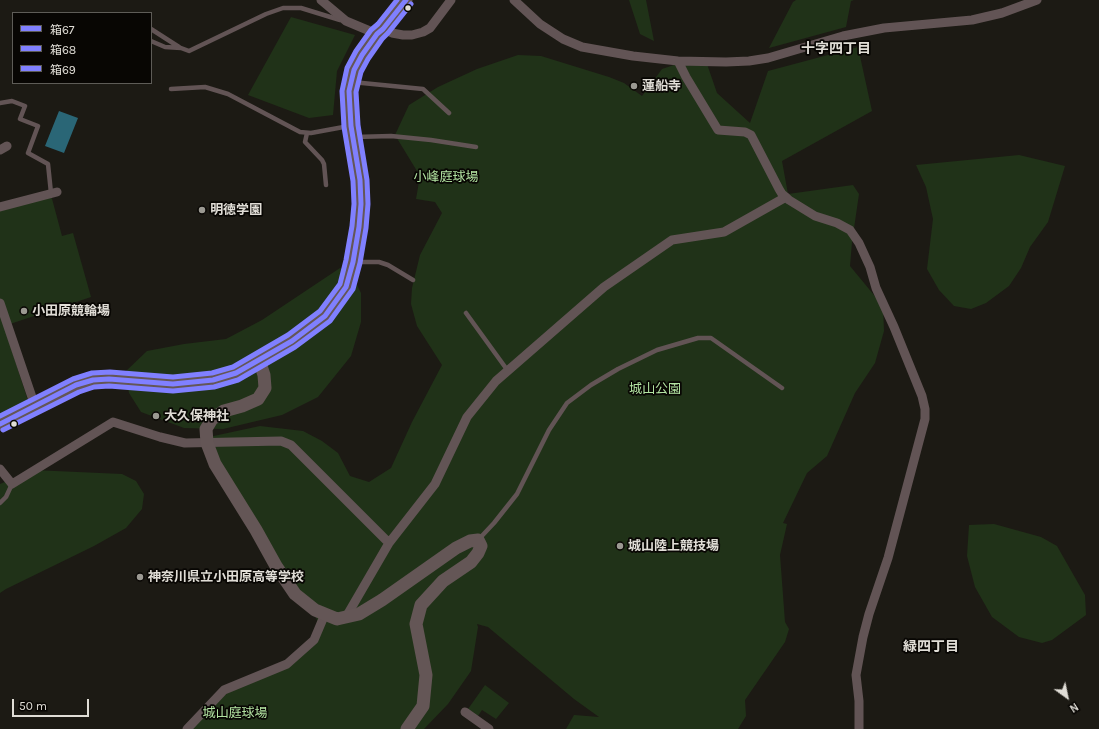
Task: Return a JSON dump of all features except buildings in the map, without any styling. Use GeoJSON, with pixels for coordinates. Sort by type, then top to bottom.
{"type":"FeatureCollection","features":[{"type":"Feature","properties":{"kind":"street"},"geometry":{"type":"LineString","coordinates":[[321,0],[346,21],[380,31],[403,35],[412,35],[430,28],[451,0]]}},
{"type":"Feature","properties":{"kind":"street"},"geometry":{"type":"LineString","coordinates":[[0,424],[76,385],[93,380],[109,379],[173,384],[195,383],[213,380],[236,373],[292,341],[325,316],[346,288],[353,262],[359,227],[361,204],[360,180],[352,132],[349,91],[354,70],[362,55],[406,0]]}},
{"type":"Feature","properties":{"kind":"street"},"geometry":{"type":"LineString","coordinates":[[514,0],[540,24],[563,39],[582,47],[633,56],[678,61],[726,62],[768,58],[843,36],[884,28],[972,20],[1002,13],[1037,0]]}},
{"type":"Feature","properties":{"kind":"street"},"geometry":{"type":"LineString","coordinates":[[678,61],[718,130],[745,132],[750,135],[779,189],[786,197],[815,216],[837,223],[850,230],[859,243],[876,288],[894,326],[926,409],[925,419],[888,558],[869,614],[863,637],[856,675],[859,702],[859,729]]}},
{"type":"Feature","properties":{"kind":"street"},"geometry":{"type":"LineString","coordinates":[[1,204],[54,192]]}},
{"type":"Feature","properties":{"kind":"street"},"geometry":{"type":"LineString","coordinates":[[346,617],[389,543],[436,484],[467,417],[496,381],[604,287],[672,240],[724,232],[786,197]]}},
{"type":"Feature","properties":{"kind":"street"},"geometry":{"type":"LineString","coordinates":[[0,303],[35,406]]}},
{"type":"Feature","properties":{"kind":"street"},"geometry":{"type":"LineString","coordinates":[[259,360],[264,375],[265,388],[258,399],[224,412],[212,419],[206,429],[207,443],[215,464],[256,530],[276,566],[295,594],[315,610],[336,619],[359,614],[382,600],[456,548],[470,541],[478,540],[481,546],[471,562],[443,581],[421,605],[416,624],[426,675],[423,706],[407,729]]}},
{"type":"Feature","properties":{"kind":"street"},"geometry":{"type":"LineString","coordinates":[[0,469],[12,484],[113,422],[179,441],[207,443],[281,441],[291,445],[389,543]]}},
{"type":"Feature","properties":{"kind":"street"},"geometry":{"type":"LineString","coordinates":[[187,729],[224,690],[287,664],[314,640],[325,614]]}},
{"type":"Feature","properties":{"kind":"street"},"geometry":{"type":"LineString","coordinates":[[465,712],[489,729]]}},
{"type":"Feature","properties":{"kind":"lane"},"geometry":{"type":"LineString","coordinates":[[152,30],[181,48],[189,51],[259,17],[283,8],[302,8],[346,21]]}},
{"type":"Feature","properties":{"kind":"lane"},"geometry":{"type":"LineString","coordinates":[[152,41],[165,46],[181,48]]}},
{"type":"Feature","properties":{"kind":"lane"},"geometry":{"type":"LineString","coordinates":[[351,82],[423,89],[449,113]]}},
{"type":"Feature","properties":{"kind":"lane"},"geometry":{"type":"LineString","coordinates":[[171,89],[204,87],[228,94],[300,132],[352,132],[432,140],[476,147]]}},
{"type":"Feature","properties":{"kind":"lane"},"geometry":{"type":"LineString","coordinates":[[0,103],[12,101],[25,106],[20,119],[38,126],[28,153],[48,164],[54,192]]}},
{"type":"Feature","properties":{"kind":"lane"},"geometry":{"type":"LineString","coordinates":[[307,133],[305,142],[324,164],[326,185]]}},
{"type":"Feature","properties":{"kind":"lane"},"geometry":{"type":"LineString","coordinates":[[353,262],[379,262],[388,265],[413,280]]}},
{"type":"Feature","properties":{"kind":"lane"},"geometry":{"type":"LineString","coordinates":[[466,313],[508,370]]}},
{"type":"Feature","properties":{"kind":"lane"},"geometry":{"type":"LineString","coordinates":[[478,540],[494,523],[517,494],[549,430],[567,403],[591,385],[618,369],[657,350],[698,338],[711,338],[782,388]]}},
{"type":"Feature","properties":{"kind":"lane"},"geometry":{"type":"LineString","coordinates":[[0,503],[6,497],[12,484]]}},
{"type":"Feature","properties":{"kind":"green space"},"geometry":{"type":"Polygon","coordinates":[[[629,0],[646,0],[654,41],[640,34],[629,0]]]}},
{"type":"Feature","properties":{"kind":"green space"},"geometry":{"type":"Polygon","coordinates":[[[796,0],[854,0],[851,1],[846,27],[769,48],[793,2],[796,0]]]}},
{"type":"Feature","properties":{"kind":"green space"},"geometry":{"type":"Polygon","coordinates":[[[291,17],[355,35],[337,71],[333,115],[309,118],[248,95],[291,17]]]}},
{"type":"Feature","properties":{"kind":"green space","name":"城山公園"},"geometry":{"type":"Polygon","coordinates":[[[858,47],[872,111],[782,161],[788,194],[853,185],[859,194],[850,266],[883,306],[884,331],[875,363],[855,393],[827,456],[807,473],[783,523],[787,524],[780,555],[785,622],[789,629],[785,642],[745,700],[746,716],[738,729],[566,729],[574,715],[599,717],[574,699],[488,627],[477,624],[478,627],[471,671],[448,704],[424,729],[191,729],[226,694],[315,643],[317,620],[305,597],[287,577],[226,475],[209,437],[260,426],[303,431],[322,441],[338,453],[350,476],[369,482],[391,468],[412,422],[442,365],[417,326],[411,304],[412,288],[420,255],[442,213],[435,202],[416,199],[420,176],[395,135],[409,105],[438,87],[477,69],[518,55],[541,56],[609,77],[624,83],[642,96],[662,69],[686,61],[707,64],[717,93],[750,123],[768,71],[858,47]]]}},
{"type":"Feature","properties":{"kind":"green space"},"geometry":{"type":"Polygon","coordinates":[[[1019,155],[1065,166],[1048,222],[1030,247],[1021,268],[1009,286],[986,303],[971,309],[954,306],[939,290],[927,269],[933,219],[926,187],[916,165],[1019,155]]]}},
{"type":"Feature","properties":{"kind":"green space","name":"小田原競輪場"},"geometry":{"type":"Polygon","coordinates":[[[51,195],[62,236],[73,233],[91,297],[4,326],[28,401],[0,414],[0,211],[51,195]]]}},
{"type":"Feature","properties":{"kind":"green space"},"geometry":{"type":"Polygon","coordinates":[[[340,268],[350,271],[361,293],[361,322],[351,356],[318,397],[282,415],[223,429],[184,428],[141,412],[129,393],[125,372],[147,351],[184,344],[226,339],[262,320],[340,268]]]}},
{"type":"Feature","properties":{"kind":"green space"},"geometry":{"type":"Polygon","coordinates":[[[33,470],[122,474],[136,481],[144,494],[142,509],[126,528],[94,546],[0,593],[0,484],[33,470]]]}},
{"type":"Feature","properties":{"kind":"green space"},"geometry":{"type":"Polygon","coordinates":[[[994,524],[1041,537],[1057,546],[1085,595],[1086,615],[1052,640],[1042,643],[1019,637],[992,617],[975,587],[967,556],[969,525],[994,524]]]}},
{"type":"Feature","properties":{"kind":"green space"},"geometry":{"type":"Polygon","coordinates":[[[485,685],[509,703],[496,719],[482,710],[478,716],[468,709],[485,685]]]}},
{"type":"Feature","properties":{"kind":"water"},"geometry":{"type":"Polygon","coordinates":[[[59,111],[78,118],[64,153],[45,146],[59,111]]]}},
{"type":"Feature","properties":{"kind":"transit line","name":"箱69"},"geometry":{"type":"LineString","coordinates":[[0,416],[73,379],[92,373],[110,372],[173,377],[212,373],[233,367],[288,335],[320,311],[340,284],[352,226],[354,204],[353,181],[344,127],[342,91],[347,68],[356,51],[371,30],[378,24],[397,0]]}},
{"type":"Feature","properties":{"kind":"transit line","name":"箱67"},"geometry":{"type":"LineString","coordinates":[[0,424],[76,385],[93,380],[109,379],[173,384],[213,380],[236,373],[292,341],[325,316],[346,287],[353,262],[359,227],[361,204],[360,180],[351,126],[349,91],[354,70],[362,55],[377,34],[383,29],[406,0]]}},
{"type":"Feature","properties":{"kind":"transit line","name":"箱68"},"geometry":{"type":"LineString","coordinates":[[3,430],[79,392],[94,387],[109,386],[173,391],[214,387],[238,380],[295,347],[330,321],[353,289],[360,263],[366,228],[368,204],[367,180],[358,125],[356,92],[361,72],[382,39],[411,4]]}},
{"type":"Feature","properties":{"kind":"place","name":"蓮船寺"},"geometry":{"type":"Point","coordinates":[634,86]}},
{"type":"Feature","properties":{"kind":"place","name":"明徳学園"},"geometry":{"type":"Point","coordinates":[202,210]}},
{"type":"Feature","properties":{"kind":"place","name":"小田原競輪場"},"geometry":{"type":"Point","coordinates":[24,311]}},
{"type":"Feature","properties":{"kind":"place","name":"大久保神社"},"geometry":{"type":"Point","coordinates":[156,416]}},
{"type":"Feature","properties":{"kind":"place","name":"城山陸上競技場"},"geometry":{"type":"Point","coordinates":[620,546]}},
{"type":"Feature","properties":{"kind":"place","name":"神奈川県立小田原高等学校"},"geometry":{"type":"Point","coordinates":[140,577]}},
{"type":"Feature","properties":{"kind":"district","name":"十字四丁目"},"geometry":{"type":"Point","coordinates":[836,49]}},
{"type":"Feature","properties":{"kind":"district","name":"緑四丁目"},"geometry":{"type":"Point","coordinates":[931,647]}},
{"type":"Feature","properties":{"kind":"park label","name":"小峰庭球場"},"geometry":{"type":"Point","coordinates":[446,177]}},
{"type":"Feature","properties":{"kind":"park label","name":"城山庭球場"},"geometry":{"type":"Point","coordinates":[235,713]}}]}
